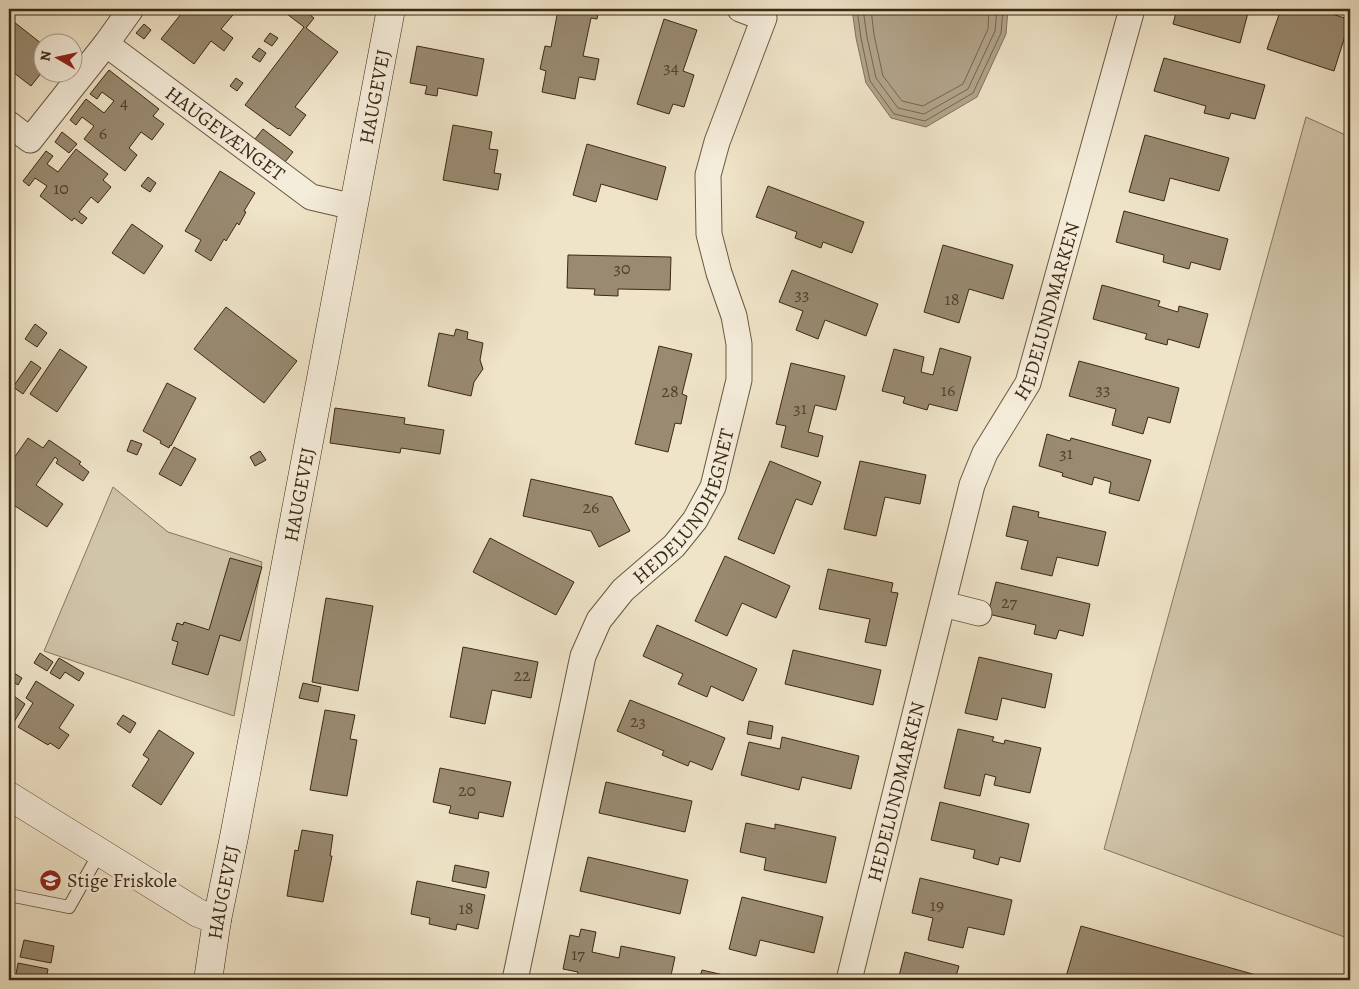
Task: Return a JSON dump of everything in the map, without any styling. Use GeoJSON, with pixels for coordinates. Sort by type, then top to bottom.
{"type":"FeatureCollection","features":[{"type":"Feature","properties":{"kind":"street"},"geometry":{"type":"LineString","coordinates":[[9,124],[30,140],[106,44],[131,9]]}},
{"type":"Feature","properties":{"kind":"street","name":"HAUGEVEJ"},"geometry":{"type":"LineString","coordinates":[[208,980],[216,920],[236,828],[391,9]]}},
{"type":"Feature","properties":{"kind":"street","name":"HEDELUNDHEGNET"},"geometry":{"type":"LineString","coordinates":[[515,980],[583,656],[599,620],[623,590],[674,546],[694,520],[713,487],[738,380],[739,344],[734,316],[719,273],[709,234],[708,175],[717,142],[766,13],[740,9]]}},
{"type":"Feature","properties":{"kind":"street","name":"HEDELUNDMARKEN"},"geometry":{"type":"LineString","coordinates":[[849,980],[972,485],[984,453],[1028,383],[1132,9]]}},
{"type":"Feature","properties":{"kind":"street","name":"HAUGEVÆNGET"},"geometry":{"type":"LineString","coordinates":[[106,44],[311,197],[354,207]]}},
{"type":"Feature","properties":{"kind":"street"},"geometry":{"type":"LineString","coordinates":[[943,604],[979,613]]}},
{"type":"Feature","properties":{"kind":"street"},"geometry":{"type":"LineString","coordinates":[[9,796],[198,913],[216,920]]}},
{"type":"Feature","properties":{"kind":"lane"},"geometry":{"type":"LineString","coordinates":[[9,895],[69,906],[100,852]]}},
{"type":"Feature","properties":{"kind":"shaded area"},"geometry":{"type":"Polygon","coordinates":[[[1306,117],[1350,137],[1350,939],[1104,849],[1306,117]]]}},
{"type":"Feature","properties":{"kind":"shaded area"},"geometry":{"type":"Polygon","coordinates":[[[113,487],[168,532],[262,562],[234,716],[44,651],[113,487]]]}},
{"type":"Feature","properties":{"kind":"water"},"geometry":{"type":"Polygon","coordinates":[[[852,9],[1008,9],[1006,34],[977,97],[926,127],[891,118],[866,83],[852,9]]]}},
{"type":"Feature","properties":{"kind":"building"},"geometry":{"type":"Polygon","coordinates":[[[185,9],[238,9],[221,29],[233,38],[224,51],[211,41],[194,64],[161,39],[185,9]]]}},
{"type":"Feature","properties":{"kind":"building"},"geometry":{"type":"Polygon","coordinates":[[[291,9],[302,9],[314,18],[306,28],[338,52],[295,107],[306,115],[290,136],[245,105],[304,27],[287,14],[291,9]]]}},
{"type":"Feature","properties":{"kind":"building"},"geometry":{"type":"Polygon","coordinates":[[[564,9],[599,9],[597,19],[591,18],[583,56],[599,59],[595,80],[579,77],[575,99],[542,92],[546,71],[540,69],[545,46],[551,47],[558,10],[563,11],[564,9]]]}},
{"type":"Feature","properties":{"kind":"building"},"geometry":{"type":"Polygon","coordinates":[[[1177,9],[1249,9],[1240,43],[1173,24],[1177,9]]]}},
{"type":"Feature","properties":{"kind":"building"},"geometry":{"type":"Polygon","coordinates":[[[1281,9],[1318,9],[1350,20],[1334,71],[1267,49],[1281,9]]]}},
{"type":"Feature","properties":{"kind":"building"},"geometry":{"type":"Polygon","coordinates":[[[9,18],[32,36],[32,82],[34,82],[31,86],[9,69],[9,18]]]}},
{"type":"Feature","properties":{"kind":"building"},"geometry":{"type":"Polygon","coordinates":[[[664,19],[697,30],[683,71],[694,75],[684,107],[673,104],[669,114],[637,104],[664,19]]]}},
{"type":"Feature","properties":{"kind":"building"},"geometry":{"type":"Polygon","coordinates":[[[144,24],[151,30],[144,39],[136,33],[144,24]]]}},
{"type":"Feature","properties":{"kind":"building"},"geometry":{"type":"Polygon","coordinates":[[[270,33],[278,38],[272,46],[264,41],[270,33]]]}},
{"type":"Feature","properties":{"kind":"building"},"geometry":{"type":"Polygon","coordinates":[[[417,46],[484,59],[477,96],[438,88],[437,96],[425,94],[427,86],[410,83],[417,46]]]}},
{"type":"Feature","properties":{"kind":"building"},"geometry":{"type":"Polygon","coordinates":[[[259,48],[266,53],[260,62],[252,57],[259,48]]]}},
{"type":"Feature","properties":{"kind":"building"},"geometry":{"type":"Polygon","coordinates":[[[1164,58],[1265,85],[1255,119],[1231,113],[1229,119],[1204,113],[1206,106],[1154,91],[1164,58]]]}},
{"type":"Feature","properties":{"kind":"building"},"geometry":{"type":"Polygon","coordinates":[[[109,70],[159,109],[153,116],[164,124],[152,140],[141,132],[129,148],[137,155],[125,171],[84,139],[94,126],[82,117],[76,125],[70,120],[86,99],[104,113],[114,101],[102,92],[97,99],[90,94],[109,70]]]}},
{"type":"Feature","properties":{"kind":"building"},"geometry":{"type":"Polygon","coordinates":[[[236,78],[243,83],[237,91],[230,86],[236,78]]]}},
{"type":"Feature","properties":{"kind":"building"},"geometry":{"type":"Polygon","coordinates":[[[453,125],[492,132],[489,149],[498,150],[494,173],[501,174],[498,190],[443,180],[453,125]]]}},
{"type":"Feature","properties":{"kind":"building"},"geometry":{"type":"Polygon","coordinates":[[[263,129],[293,152],[285,162],[255,139],[263,129]]]}},
{"type":"Feature","properties":{"kind":"building"},"geometry":{"type":"Polygon","coordinates":[[[62,132],[77,144],[69,153],[55,142],[62,132]]]}},
{"type":"Feature","properties":{"kind":"building"},"geometry":{"type":"Polygon","coordinates":[[[1145,135],[1229,158],[1219,191],[1170,178],[1164,201],[1129,192],[1145,135]]]}},
{"type":"Feature","properties":{"kind":"building"},"geometry":{"type":"Polygon","coordinates":[[[587,144],[666,167],[657,200],[601,184],[596,202],[573,195],[587,144]]]}},
{"type":"Feature","properties":{"kind":"building"},"geometry":{"type":"Polygon","coordinates":[[[76,149],[108,174],[103,180],[111,187],[98,203],[91,197],[79,212],[87,218],[82,224],[74,218],[72,221],[40,196],[47,186],[35,178],[29,186],[23,181],[46,151],[53,156],[47,164],[58,172],[76,149]]]}},
{"type":"Feature","properties":{"kind":"building"},"geometry":{"type":"Polygon","coordinates":[[[220,171],[255,193],[244,211],[246,212],[239,225],[237,223],[226,241],[224,239],[211,261],[195,251],[201,240],[185,231],[220,171]]]}},
{"type":"Feature","properties":{"kind":"building"},"geometry":{"type":"Polygon","coordinates":[[[148,177],[156,183],[150,192],[141,186],[148,177]]]}},
{"type":"Feature","properties":{"kind":"building"},"geometry":{"type":"Polygon","coordinates":[[[768,186],[864,222],[852,253],[823,242],[821,248],[795,238],[797,232],[756,217],[768,186]]]}},
{"type":"Feature","properties":{"kind":"building"},"geometry":{"type":"Polygon","coordinates":[[[1124,211],[1228,239],[1220,270],[1191,262],[1189,269],[1163,262],[1164,255],[1116,242],[1124,211]]]}},
{"type":"Feature","properties":{"kind":"building"},"geometry":{"type":"Polygon","coordinates":[[[132,224],[163,246],[144,274],[112,253],[132,224]]]}},
{"type":"Feature","properties":{"kind":"building"},"geometry":{"type":"Polygon","coordinates":[[[943,245],[1013,265],[1003,299],[969,289],[959,323],[924,312],[943,245]]]}},
{"type":"Feature","properties":{"kind":"building"},"geometry":{"type":"Polygon","coordinates":[[[568,255],[671,257],[670,290],[618,289],[618,296],[594,295],[595,289],[567,288],[568,255]]]}},
{"type":"Feature","properties":{"kind":"building"},"geometry":{"type":"Polygon","coordinates":[[[792,270],[878,304],[866,336],[825,320],[818,339],[796,330],[803,311],[779,302],[792,270]]]}},
{"type":"Feature","properties":{"kind":"building"},"geometry":{"type":"Polygon","coordinates":[[[1102,285],[1160,301],[1158,306],[1178,312],[1179,306],[1208,314],[1199,348],[1168,339],[1167,345],[1145,339],[1147,334],[1093,319],[1102,285]]]}},
{"type":"Feature","properties":{"kind":"building"},"geometry":{"type":"Polygon","coordinates":[[[226,307],[297,361],[264,403],[194,349],[226,307]]]}},
{"type":"Feature","properties":{"kind":"building"},"geometry":{"type":"Polygon","coordinates":[[[35,324],[47,333],[37,347],[25,339],[35,324]]]}},
{"type":"Feature","properties":{"kind":"building"},"geometry":{"type":"Polygon","coordinates":[[[456,329],[468,332],[467,339],[483,343],[480,360],[483,369],[474,382],[471,396],[428,386],[439,333],[454,336],[456,329]]]}},
{"type":"Feature","properties":{"kind":"building"},"geometry":{"type":"Polygon","coordinates":[[[659,346],[692,354],[682,394],[687,396],[681,424],[675,423],[668,452],[635,444],[659,346]]]}},
{"type":"Feature","properties":{"kind":"building"},"geometry":{"type":"Polygon","coordinates":[[[940,348],[971,357],[957,411],[929,404],[927,410],[903,403],[905,397],[882,391],[894,349],[924,357],[921,372],[933,375],[940,348]]]}},
{"type":"Feature","properties":{"kind":"building"},"geometry":{"type":"Polygon","coordinates":[[[60,349],[87,367],[57,412],[30,394],[60,349]]]}},
{"type":"Feature","properties":{"kind":"building"},"geometry":{"type":"Polygon","coordinates":[[[31,361],[41,368],[23,394],[13,387],[31,361]]]}},
{"type":"Feature","properties":{"kind":"building"},"geometry":{"type":"Polygon","coordinates":[[[1079,361],[1179,388],[1170,423],[1148,417],[1143,434],[1112,425],[1116,409],[1069,396],[1079,361]]]}},
{"type":"Feature","properties":{"kind":"building"},"geometry":{"type":"Polygon","coordinates":[[[791,363],[845,376],[836,410],[815,405],[808,432],[823,436],[818,457],[781,447],[786,426],[776,424],[791,363]]]}},
{"type":"Feature","properties":{"kind":"building"},"geometry":{"type":"Polygon","coordinates":[[[167,383],[196,398],[169,448],[143,431],[167,383]]]}},
{"type":"Feature","properties":{"kind":"building"},"geometry":{"type":"Polygon","coordinates":[[[335,408],[405,418],[404,424],[444,430],[440,454],[401,448],[400,453],[330,443],[335,408]]]}},
{"type":"Feature","properties":{"kind":"building"},"geometry":{"type":"Polygon","coordinates":[[[1047,434],[1070,441],[1071,438],[1151,460],[1139,501],[1109,493],[1111,482],[1094,477],[1092,485],[1062,476],[1063,473],[1039,466],[1047,434]]]}},
{"type":"Feature","properties":{"kind":"building"},"geometry":{"type":"Polygon","coordinates":[[[28,438],[43,448],[49,440],[81,462],[79,464],[89,472],[83,481],[56,463],[58,460],[55,457],[36,485],[63,504],[47,527],[9,502],[9,465],[28,438]]]}},
{"type":"Feature","properties":{"kind":"building"},"geometry":{"type":"Polygon","coordinates":[[[131,440],[142,444],[137,455],[127,451],[131,440]]]}},
{"type":"Feature","properties":{"kind":"building"},"geometry":{"type":"Polygon","coordinates":[[[174,447],[196,459],[181,486],[159,474],[174,447]]]}},
{"type":"Feature","properties":{"kind":"building"},"geometry":{"type":"Polygon","coordinates":[[[260,451],[266,460],[255,466],[250,457],[260,451]]]}},
{"type":"Feature","properties":{"kind":"building"},"geometry":{"type":"Polygon","coordinates":[[[770,461],[821,482],[812,505],[796,499],[774,554],[738,539],[770,461]]]}},
{"type":"Feature","properties":{"kind":"building"},"geometry":{"type":"Polygon","coordinates":[[[860,461],[926,475],[920,504],[885,497],[876,536],[844,529],[860,461]]]}},
{"type":"Feature","properties":{"kind":"building"},"geometry":{"type":"Polygon","coordinates":[[[531,479],[612,497],[630,531],[599,547],[591,531],[523,516],[531,479]]]}},
{"type":"Feature","properties":{"kind":"building"},"geometry":{"type":"Polygon","coordinates":[[[1013,506],[1039,512],[1038,517],[1106,532],[1098,566],[1057,557],[1052,576],[1021,569],[1028,541],[1006,536],[1013,506]]]}},
{"type":"Feature","properties":{"kind":"building"},"geometry":{"type":"Polygon","coordinates":[[[490,538],[574,582],[556,615],[473,572],[490,538]]]}},
{"type":"Feature","properties":{"kind":"building"},"geometry":{"type":"Polygon","coordinates":[[[725,556],[790,586],[776,618],[742,603],[727,636],[695,621],[725,556]]]}},
{"type":"Feature","properties":{"kind":"building"},"geometry":{"type":"Polygon","coordinates":[[[230,558],[262,567],[240,641],[220,635],[208,675],[172,664],[178,642],[172,640],[177,623],[183,625],[184,622],[209,630],[230,558]]]}},
{"type":"Feature","properties":{"kind":"building"},"geometry":{"type":"Polygon","coordinates":[[[828,569],[893,583],[891,592],[898,593],[886,646],[865,642],[870,619],[819,609],[828,569]]]}},
{"type":"Feature","properties":{"kind":"building"},"geometry":{"type":"Polygon","coordinates":[[[996,582],[1090,604],[1083,636],[1059,630],[1056,639],[1034,634],[1036,625],[988,614],[996,582]]]}},
{"type":"Feature","properties":{"kind":"building"},"geometry":{"type":"Polygon","coordinates":[[[326,598],[373,606],[358,691],[312,682],[326,598]]]}},
{"type":"Feature","properties":{"kind":"building"},"geometry":{"type":"Polygon","coordinates":[[[657,625],[757,669],[743,701],[711,686],[707,697],[678,684],[683,674],[643,656],[657,625]]]}},
{"type":"Feature","properties":{"kind":"building"},"geometry":{"type":"Polygon","coordinates":[[[463,647],[538,662],[531,698],[492,690],[485,724],[450,717],[463,647]]]}},
{"type":"Feature","properties":{"kind":"building"},"geometry":{"type":"Polygon","coordinates":[[[793,650],[881,670],[873,705],[785,684],[793,650]]]}},
{"type":"Feature","properties":{"kind":"building"},"geometry":{"type":"Polygon","coordinates":[[[40,653],[53,662],[47,671],[34,663],[40,653]]]}},
{"type":"Feature","properties":{"kind":"building"},"geometry":{"type":"Polygon","coordinates":[[[979,657],[1052,674],[1045,708],[1002,698],[997,720],[965,713],[979,657]]]}},
{"type":"Feature","properties":{"kind":"building"},"geometry":{"type":"Polygon","coordinates":[[[59,658],[84,673],[79,681],[65,672],[60,679],[50,673],[59,658]]]}},
{"type":"Feature","properties":{"kind":"building"},"geometry":{"type":"Polygon","coordinates":[[[14,673],[22,678],[18,685],[10,680],[14,673]]]}},
{"type":"Feature","properties":{"kind":"building"},"geometry":{"type":"Polygon","coordinates":[[[36,681],[74,705],[59,728],[69,735],[59,749],[50,743],[48,745],[18,727],[33,703],[26,698],[36,681]]]}},
{"type":"Feature","properties":{"kind":"building"},"geometry":{"type":"Polygon","coordinates":[[[303,683],[321,687],[318,702],[299,698],[303,683]]]}},
{"type":"Feature","properties":{"kind":"building"},"geometry":{"type":"Polygon","coordinates":[[[14,696],[25,704],[9,730],[9,704],[14,696]]]}},
{"type":"Feature","properties":{"kind":"building"},"geometry":{"type":"Polygon","coordinates":[[[630,700],[725,738],[712,770],[690,761],[688,766],[662,755],[664,751],[617,731],[630,700]]]}},
{"type":"Feature","properties":{"kind":"building"},"geometry":{"type":"Polygon","coordinates":[[[325,710],[355,715],[350,739],[357,740],[347,796],[310,790],[325,710]]]}},
{"type":"Feature","properties":{"kind":"building"},"geometry":{"type":"Polygon","coordinates":[[[123,715],[136,723],[130,733],[117,724],[123,715]]]}},
{"type":"Feature","properties":{"kind":"building"},"geometry":{"type":"Polygon","coordinates":[[[749,721],[773,726],[771,739],[747,734],[749,721]]]}},
{"type":"Feature","properties":{"kind":"building"},"geometry":{"type":"Polygon","coordinates":[[[958,729],[994,737],[992,741],[1004,744],[1005,740],[1041,748],[1030,793],[994,785],[996,777],[985,774],[980,796],[944,788],[958,729]]]}},
{"type":"Feature","properties":{"kind":"building"},"geometry":{"type":"Polygon","coordinates":[[[159,730],[194,753],[161,805],[132,786],[149,759],[143,755],[159,730]]]}},
{"type":"Feature","properties":{"kind":"building"},"geometry":{"type":"Polygon","coordinates":[[[782,737],[859,756],[851,789],[802,777],[799,790],[741,775],[749,742],[780,749],[782,737]]]}},
{"type":"Feature","properties":{"kind":"building"},"geometry":{"type":"Polygon","coordinates":[[[440,768],[511,782],[503,817],[479,812],[478,819],[449,813],[451,806],[433,802],[440,768]]]}},
{"type":"Feature","properties":{"kind":"building"},"geometry":{"type":"Polygon","coordinates":[[[606,782],[692,801],[685,832],[599,813],[606,782]]]}},
{"type":"Feature","properties":{"kind":"building"},"geometry":{"type":"Polygon","coordinates":[[[940,802],[1029,824],[1020,862],[1000,857],[998,865],[973,858],[975,850],[931,840],[940,802]]]}},
{"type":"Feature","properties":{"kind":"building"},"geometry":{"type":"Polygon","coordinates":[[[746,823],[775,829],[775,824],[836,837],[826,883],[764,870],[766,858],[740,852],[746,823]]]}},
{"type":"Feature","properties":{"kind":"building"},"geometry":{"type":"Polygon","coordinates":[[[302,830],[333,835],[330,856],[332,856],[323,902],[287,896],[295,850],[298,851],[302,830]]]}},
{"type":"Feature","properties":{"kind":"building"},"geometry":{"type":"Polygon","coordinates":[[[588,857],[688,880],[680,914],[580,891],[588,857]]]}},
{"type":"Feature","properties":{"kind":"building"},"geometry":{"type":"Polygon","coordinates":[[[455,865],[489,872],[486,888],[452,881],[455,865]]]}},
{"type":"Feature","properties":{"kind":"building"},"geometry":{"type":"Polygon","coordinates":[[[920,878],[1012,900],[1004,935],[968,927],[963,948],[928,940],[933,918],[912,913],[920,878]]]}},
{"type":"Feature","properties":{"kind":"building"},"geometry":{"type":"Polygon","coordinates":[[[417,881],[485,895],[478,929],[457,924],[456,930],[429,924],[430,918],[411,914],[417,881]]]}},
{"type":"Feature","properties":{"kind":"building"},"geometry":{"type":"Polygon","coordinates":[[[742,897],[823,917],[814,953],[760,940],[756,956],[729,949],[742,897]]]}},
{"type":"Feature","properties":{"kind":"building"},"geometry":{"type":"Polygon","coordinates":[[[1081,926],[1274,980],[1065,980],[1081,926]]]}},
{"type":"Feature","properties":{"kind":"building"},"geometry":{"type":"Polygon","coordinates":[[[581,929],[596,932],[592,952],[619,958],[621,946],[675,957],[670,980],[576,980],[578,972],[563,969],[570,935],[579,937],[581,929]]]}},
{"type":"Feature","properties":{"kind":"building"},"geometry":{"type":"Polygon","coordinates":[[[24,940],[54,946],[51,963],[20,957],[24,940]]]}},
{"type":"Feature","properties":{"kind":"building"},"geometry":{"type":"Polygon","coordinates":[[[905,952],[959,966],[955,980],[898,980],[905,952]]]}},
{"type":"Feature","properties":{"kind":"building"},"geometry":{"type":"Polygon","coordinates":[[[18,963],[48,969],[46,980],[15,980],[18,963]]]}},
{"type":"Feature","properties":{"kind":"building"},"geometry":{"type":"Polygon","coordinates":[[[702,970],[745,980],[699,980],[702,970]]]}},
{"type":"Feature","properties":{"kind":"place","name":"Stige Friskole"},"geometry":{"type":"Point","coordinates":[51,880]}}]}
